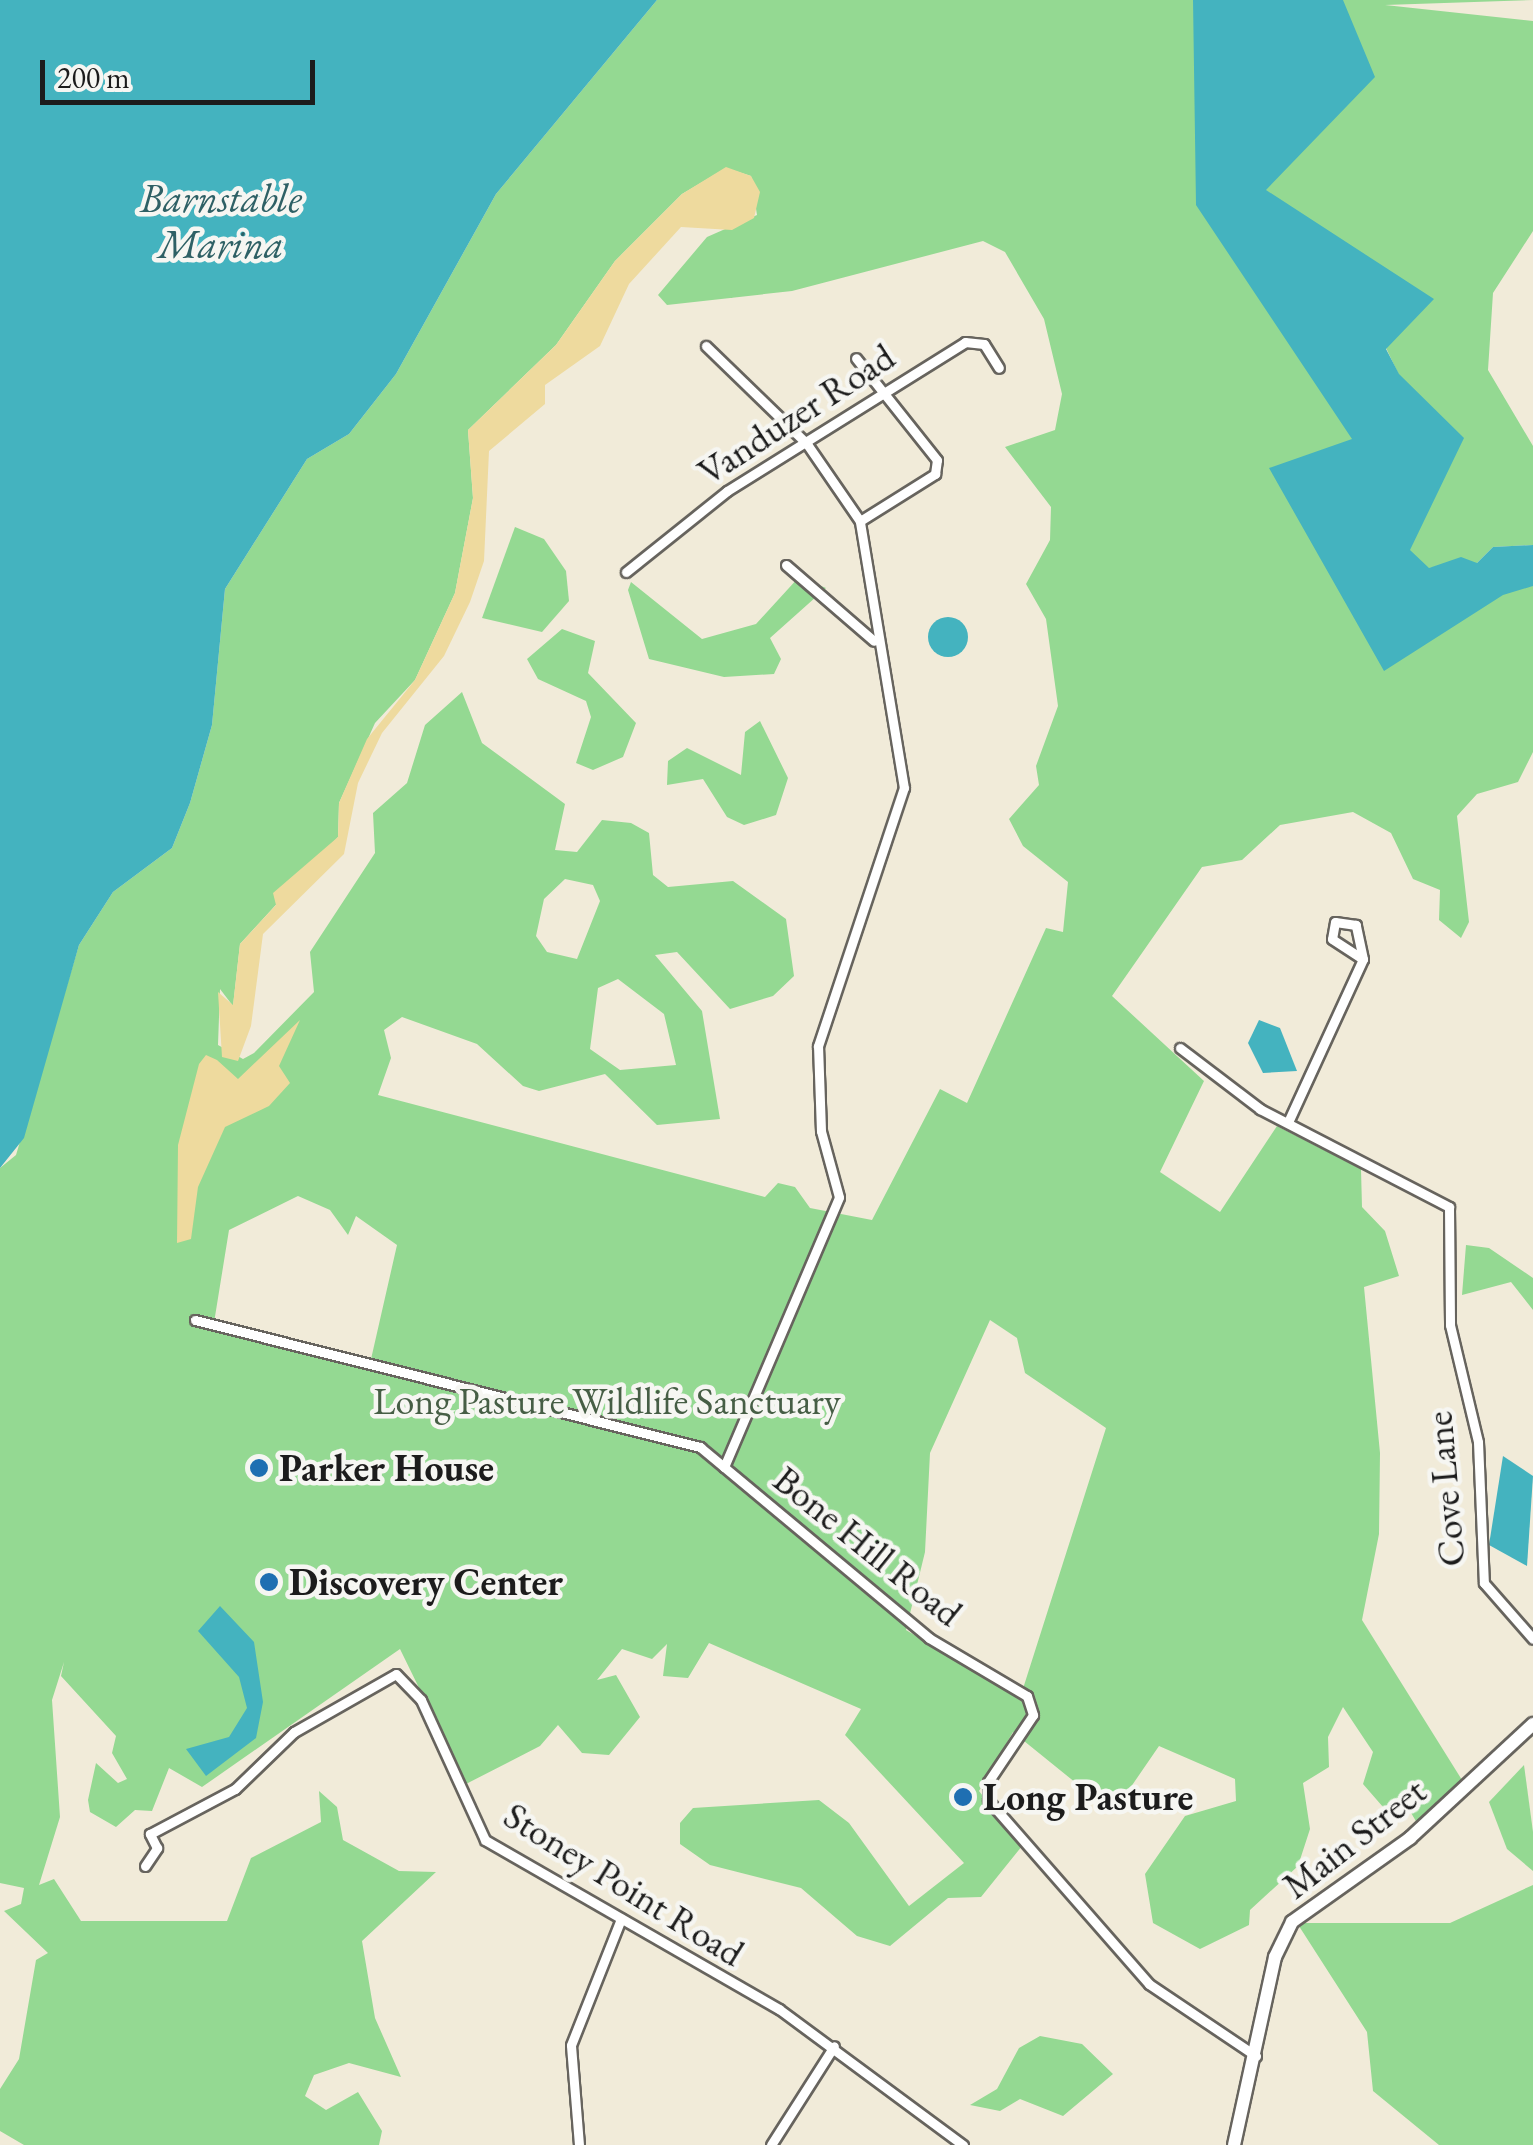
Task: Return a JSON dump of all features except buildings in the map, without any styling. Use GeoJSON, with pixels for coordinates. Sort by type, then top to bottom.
{"type":"FeatureCollection","features":[{"type":"Feature","properties":{"kind":"main road","name":"Main Street"},"geometry":{"type":"LineString","coordinates":[[1234,2145],[1275,1957],[1292,1922],[1410,1838],[1533,1724]]}},
{"type":"Feature","properties":{"kind":"street","name":"Vanduzer Road"},"geometry":{"type":"LineString","coordinates":[[626,572],[716,498],[972,340],[999,368]]}},
{"type":"Feature","properties":{"kind":"street"},"geometry":{"type":"LineString","coordinates":[[706,346],[807,444],[860,521],[876,643],[904,788],[818,1046],[821,1131],[838,1198],[724,1467]]}},
{"type":"Feature","properties":{"kind":"street"},"geometry":{"type":"LineString","coordinates":[[856,358],[886,391],[937,469],[860,521]]}},
{"type":"Feature","properties":{"kind":"street"},"geometry":{"type":"LineString","coordinates":[[786,564],[876,643]]}},
{"type":"Feature","properties":{"kind":"street"},"geometry":{"type":"LineString","coordinates":[[1180,1048],[1260,1109],[1289,1120],[1363,959],[1356,925],[1335,922],[1332,938],[1363,959]]}},
{"type":"Feature","properties":{"kind":"street","name":"Cove Lane"},"geometry":{"type":"LineString","coordinates":[[1289,1120],[1443,1199],[1456,1231],[1451,1338],[1478,1442],[1484,1583],[1533,1639]]}},
{"type":"Feature","properties":{"kind":"street","name":"Bone Hill Road"},"geometry":{"type":"LineString","coordinates":[[195,1320],[657,1433],[724,1467],[929,1638],[1027,1696],[1033,1715],[988,1782],[988,1800],[1149,1984],[1256,2056]]}},
{"type":"Feature","properties":{"kind":"street","name":"Stoney Point Road"},"geometry":{"type":"LineString","coordinates":[[145,1866],[157,1848],[150,1834],[235,1789],[294,1732],[396,1674],[415,1689],[485,1840],[834,2046],[963,2145]]}},
{"type":"Feature","properties":{"kind":"street"},"geometry":{"type":"LineString","coordinates":[[579,2145],[572,2045],[621,1920]]}},
{"type":"Feature","properties":{"kind":"street"},"geometry":{"type":"LineString","coordinates":[[770,2145],[834,2046]]}},
{"type":"Feature","properties":{"kind":"green space","name":"Long Pasture Wildlife Sanctuary"},"geometry":{"type":"Polygon","coordinates":[[[657,0],[1274,0],[1254,279],[1307,300],[1374,486],[1427,593],[1533,586],[1533,752],[1518,782],[1477,794],[1457,816],[1469,922],[1461,938],[1439,920],[1440,890],[1413,879],[1391,833],[1353,812],[1280,825],[1242,860],[1202,867],[1112,996],[1204,1081],[1160,1172],[1220,1212],[1277,1126],[1361,1169],[1362,1207],[1385,1231],[1399,1276],[1364,1287],[1380,1453],[1379,1534],[1362,1620],[1462,1780],[1417,1823],[1410,1811],[1383,1807],[1363,1784],[1373,1752],[1343,1707],[1328,1737],[1329,1767],[1303,1783],[1310,1829],[1298,1866],[1250,1910],[1249,1925],[1200,1949],[1153,1923],[1145,1874],[1185,1816],[1236,1801],[1235,1779],[1159,1746],[1113,1813],[1013,1732],[979,1791],[1022,1846],[981,1897],[948,1898],[890,1946],[857,1936],[801,1888],[710,1865],[680,1844],[680,1823],[693,1808],[819,1800],[849,1823],[909,1906],[964,1863],[845,1735],[861,1709],[709,1643],[688,1678],[663,1676],[667,1644],[652,1659],[622,1649],[597,1680],[616,1675],[640,1717],[609,1755],[582,1753],[558,1725],[540,1746],[466,1784],[400,1649],[202,1787],[169,1768],[152,1811],[135,1810],[116,1827],[90,1812],[88,1800],[96,1763],[118,1783],[127,1779],[112,1753],[116,1736],[61,1676],[64,1662],[52,1700],[60,1817],[39,1885],[54,1879],[81,1921],[227,1921],[251,1858],[321,1822],[319,1791],[337,1807],[343,1840],[399,1871],[436,1872],[362,1941],[375,2018],[401,2077],[349,2063],[314,2075],[305,2096],[326,2110],[358,2092],[382,2131],[379,2145],[24,2145],[0,2131],[0,2089],[19,2059],[36,1960],[48,1953],[4,1911],[21,1904],[24,1888],[0,1883],[0,1168],[16,1155],[79,945],[113,892],[172,848],[190,803],[212,725],[225,589],[307,459],[349,434],[396,374],[496,194],[657,0]],[[726,168],[682,194],[615,261],[556,345],[468,430],[473,498],[455,593],[415,680],[375,723],[339,803],[338,837],[240,944],[233,1006],[220,989],[218,1045],[243,1059],[254,1053],[314,992],[310,952],[375,853],[373,813],[407,783],[425,725],[462,692],[482,743],[565,804],[555,850],[577,852],[602,820],[631,823],[649,833],[653,875],[668,887],[733,881],[786,919],[794,976],[773,996],[730,1009],[677,952],[655,955],[702,1011],[720,1119],[657,1125],[605,1074],[539,1091],[523,1086],[477,1044],[402,1017],[384,1030],[391,1058],[378,1095],[765,1197],[778,1183],[795,1187],[810,1208],[872,1220],[940,1089],[967,1103],[1046,928],[1063,932],[1068,882],[1023,846],[1009,819],[1039,785],[1036,766],[1058,706],[1046,619],[1026,584],[1050,540],[1051,507],[1005,447],[1055,430],[1062,394],[1044,319],[1005,252],[983,241],[792,291],[667,305],[658,295],[707,237],[757,215],[751,176],[726,168]],[[565,879],[544,899],[536,936],[547,952],[577,959],[600,901],[593,885],[565,879]],[[618,979],[598,988],[590,1049],[620,1070],[676,1065],[664,1014],[618,979]],[[298,1196],[229,1230],[213,1329],[369,1368],[397,1245],[356,1216],[348,1235],[330,1210],[298,1196]],[[990,1320],[930,1453],[925,1552],[906,1630],[1020,1698],[1106,1428],[1025,1373],[1017,1338],[990,1320]]]}},
{"type":"Feature","properties":{"kind":"green space"},"geometry":{"type":"Polygon","coordinates":[[[1298,0],[1533,0],[1385,5],[1533,21],[1533,231],[1493,293],[1488,370],[1533,446],[1533,545],[1493,547],[1477,563],[1391,572],[1412,403],[1371,316],[1326,282],[1245,164],[1298,0]]]}},
{"type":"Feature","properties":{"kind":"green space"},"geometry":{"type":"Polygon","coordinates":[[[515,527],[544,539],[566,571],[569,601],[542,632],[482,618],[515,527]]]}},
{"type":"Feature","properties":{"kind":"green space"},"geometry":{"type":"Polygon","coordinates":[[[799,577],[826,588],[770,638],[781,659],[774,674],[724,677],[649,659],[628,590],[631,582],[702,639],[756,624],[799,577]]]}},
{"type":"Feature","properties":{"kind":"green space"},"geometry":{"type":"Polygon","coordinates":[[[562,629],[595,641],[588,673],[636,723],[623,757],[593,770],[576,763],[591,717],[586,701],[538,679],[527,659],[562,629]]]}},
{"type":"Feature","properties":{"kind":"green space"},"geometry":{"type":"Polygon","coordinates":[[[760,721],[788,778],[776,815],[744,825],[727,817],[703,779],[667,785],[668,761],[687,748],[741,775],[745,732],[760,721]]]}},
{"type":"Feature","properties":{"kind":"green space"},"geometry":{"type":"Polygon","coordinates":[[[1466,1245],[1489,1248],[1533,1278],[1533,1310],[1511,1282],[1462,1295],[1466,1245]]]}},
{"type":"Feature","properties":{"kind":"green space"},"geometry":{"type":"Polygon","coordinates":[[[1524,1765],[1533,1832],[1533,1871],[1507,1849],[1489,1802],[1524,1765]]]}},
{"type":"Feature","properties":{"kind":"green space"},"geometry":{"type":"Polygon","coordinates":[[[1533,1885],[1533,2145],[1439,2145],[1373,2091],[1367,2032],[1297,1923],[1450,1923],[1533,1885]]]}},
{"type":"Feature","properties":{"kind":"green space"},"geometry":{"type":"Polygon","coordinates":[[[1040,2036],[1082,2044],[1113,2074],[1063,2116],[1020,2099],[1000,2111],[970,2105],[997,2089],[1019,2048],[1040,2036]]]}},
{"type":"Feature","properties":{"kind":"sand"},"geometry":{"type":"Polygon","coordinates":[[[726,167],[751,176],[760,192],[754,218],[732,230],[681,227],[629,284],[600,346],[545,385],[545,404],[489,451],[484,561],[470,602],[444,656],[382,733],[358,783],[344,854],[263,934],[251,1026],[238,1061],[222,1057],[218,992],[233,1005],[240,944],[276,905],[273,893],[338,837],[339,803],[367,739],[415,680],[455,593],[473,498],[468,430],[556,345],[615,261],[682,194],[726,167]]]}},
{"type":"Feature","properties":{"kind":"sand"},"geometry":{"type":"Polygon","coordinates":[[[300,1020],[279,1066],[290,1083],[269,1106],[225,1127],[198,1187],[191,1239],[177,1243],[178,1145],[199,1064],[206,1055],[238,1079],[300,1020]]]}},
{"type":"Feature","properties":{"kind":"water","name":"Barnstable Marina"},"geometry":{"type":"Polygon","coordinates":[[[0,0],[657,0],[496,194],[396,374],[349,434],[307,459],[225,589],[212,725],[190,803],[172,848],[113,892],[79,945],[24,1138],[0,1168],[0,0]]]}},
{"type":"Feature","properties":{"kind":"water"},"geometry":{"type":"Polygon","coordinates":[[[1193,0],[1343,0],[1375,77],[1266,190],[1434,299],[1386,349],[1399,374],[1464,438],[1410,550],[1429,568],[1461,557],[1477,563],[1493,547],[1533,545],[1533,586],[1503,595],[1384,671],[1269,468],[1352,439],[1196,205],[1193,0]]]}},
{"type":"Feature","properties":{"kind":"water"},"geometry":{"type":"Polygon","coordinates":[[[948,617],[962,623],[968,637],[962,651],[948,657],[934,651],[928,637],[934,623],[948,617]]]}},
{"type":"Feature","properties":{"kind":"water"},"geometry":{"type":"Polygon","coordinates":[[[1259,1020],[1280,1028],[1297,1071],[1263,1073],[1248,1043],[1259,1020]]]}},
{"type":"Feature","properties":{"kind":"water"},"geometry":{"type":"Polygon","coordinates":[[[1503,1456],[1533,1476],[1527,1566],[1489,1545],[1503,1456]]]}},
{"type":"Feature","properties":{"kind":"water"},"geometry":{"type":"Polygon","coordinates":[[[220,1606],[254,1642],[263,1702],[256,1738],[206,1776],[186,1749],[229,1737],[247,1708],[239,1677],[198,1631],[220,1606]]]}},
{"type":"Feature","properties":{"kind":"place","name":"Parker House"},"geometry":{"type":"Point","coordinates":[259,1468]}},
{"type":"Feature","properties":{"kind":"place","name":"Discovery Center"},"geometry":{"type":"Point","coordinates":[269,1582]}},
{"type":"Feature","properties":{"kind":"place","name":"Long Pasture"},"geometry":{"type":"Point","coordinates":[963,1797]}}]}
